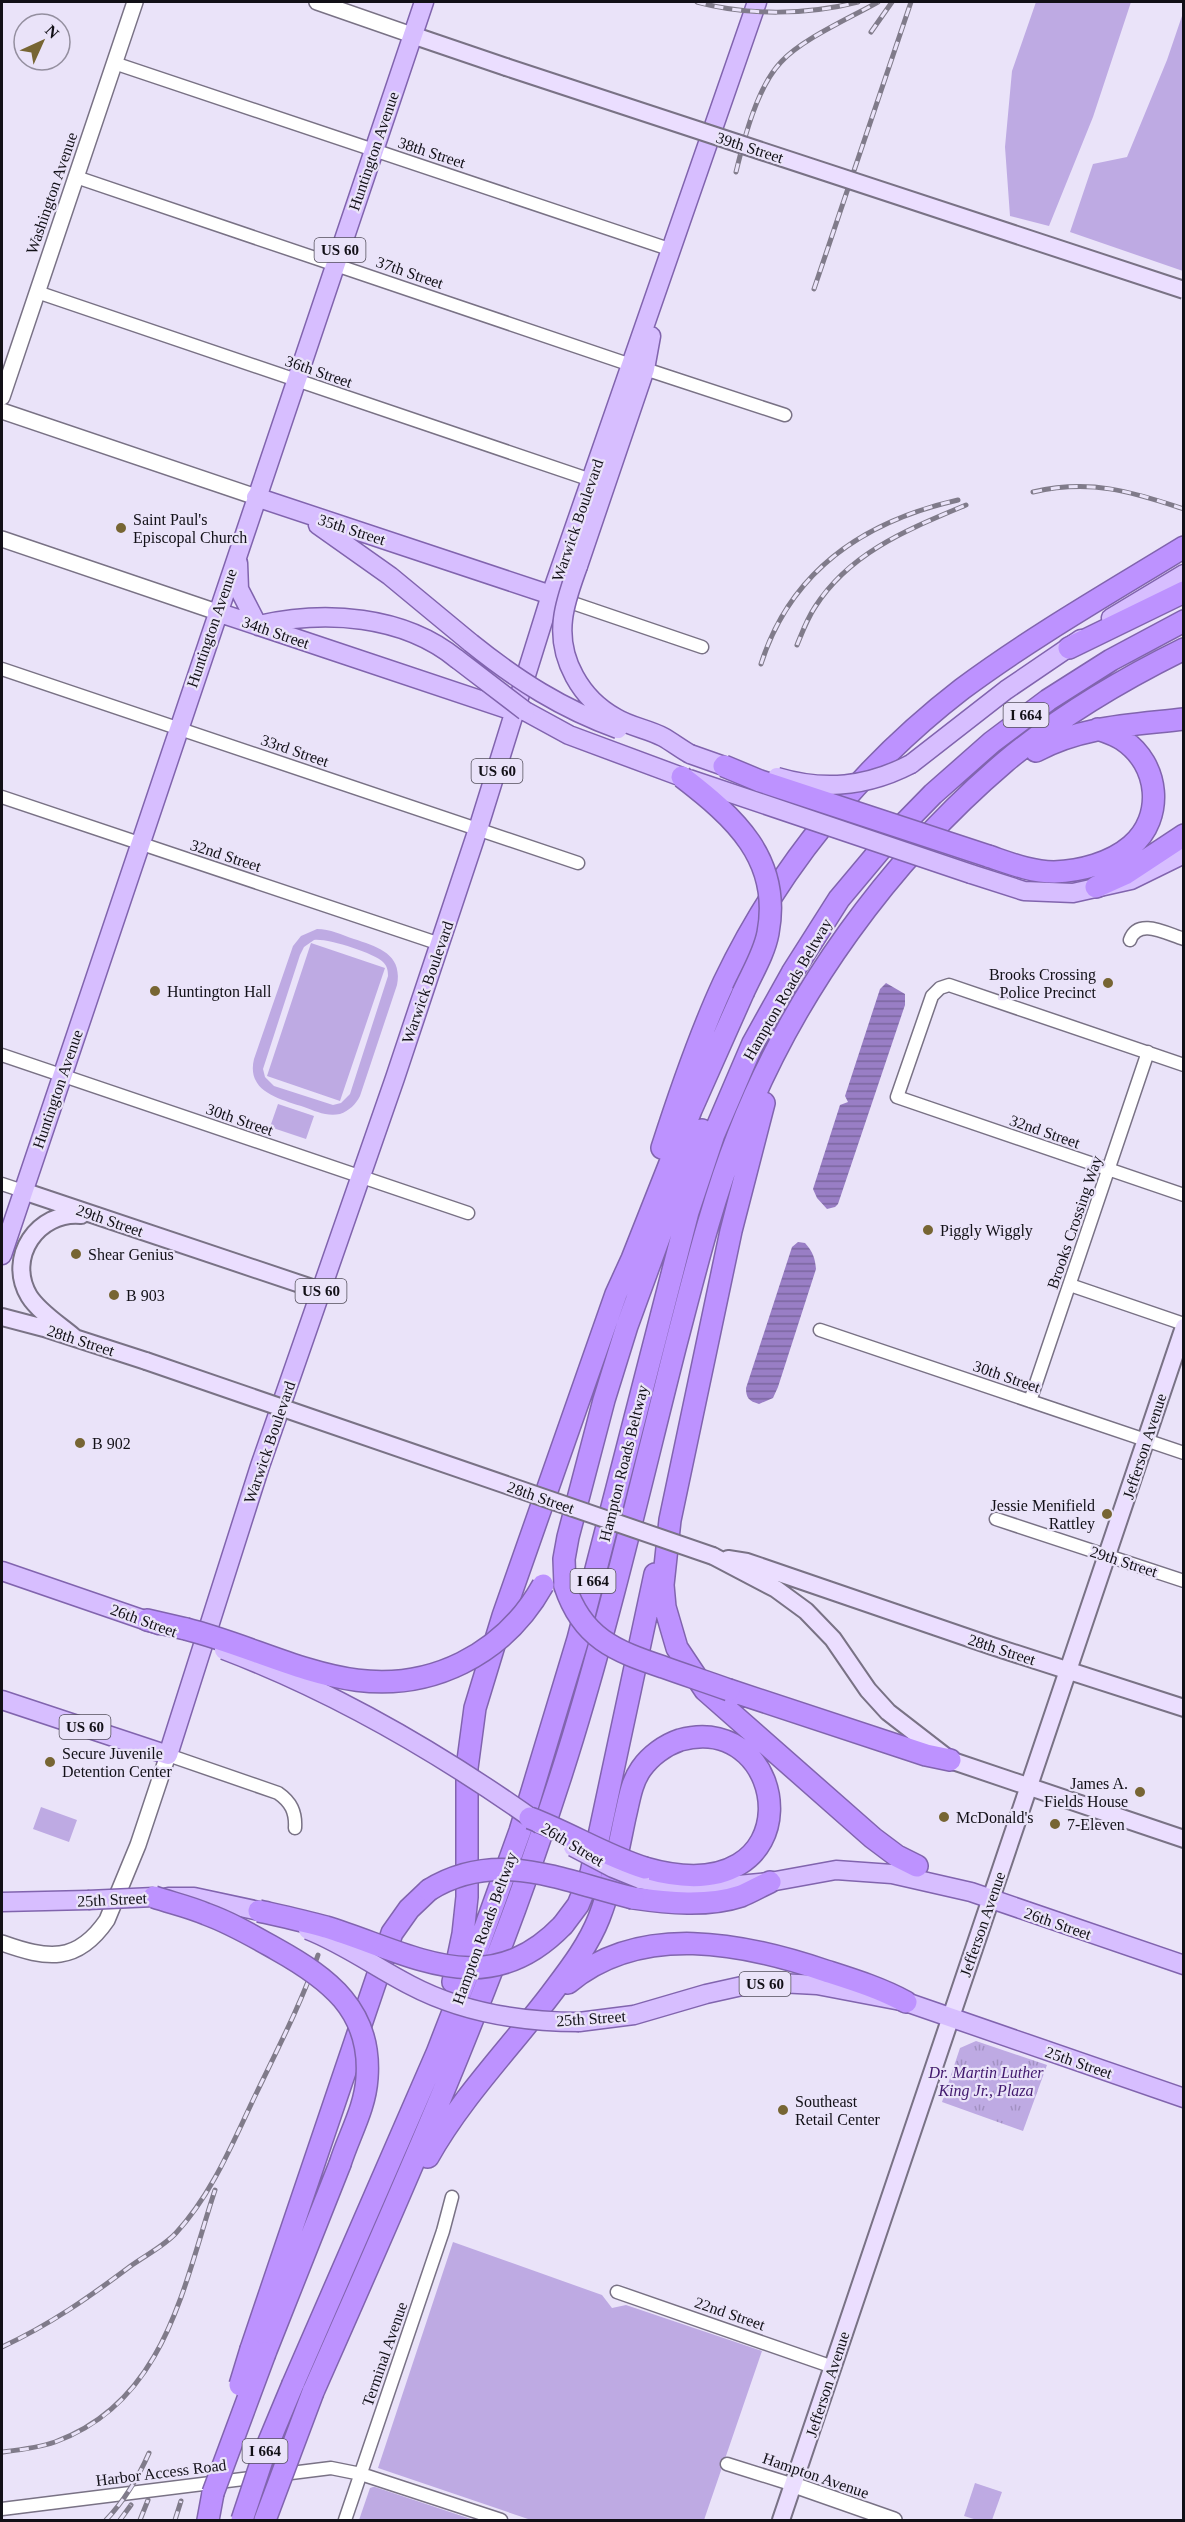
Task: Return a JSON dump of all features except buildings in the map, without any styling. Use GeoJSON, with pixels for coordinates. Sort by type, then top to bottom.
{"type":"FeatureCollection","features":[{"type":"Feature","properties":{"kind":"highway"},"geometry":{"type":"LineString","coordinates":[[616,1294],[627,1251],[708,1017],[749,934],[777,889],[813,839],[880,762],[910,732],[947,702],[1023,648],[1184,547]]}},
{"type":"Feature","properties":{"kind":"highway"},"geometry":{"type":"LineString","coordinates":[[1069,648],[1184,592]]}},
{"type":"Feature","properties":{"kind":"highway","name":"Hampton Roads Beltway"},"geometry":{"type":"LineString","coordinates":[[242,2520],[265,2451],[451,2019],[502,1881],[565,1688],[668,1286],[700,1173],[732,1087],[753,1043],[839,899],[900,827],[947,780],[1040,705],[1096,669],[1184,621]]}},
{"type":"Feature","properties":{"kind":"highway","name":"Hampton Roads Beltway"},"geometry":{"type":"LineString","coordinates":[[265,2520],[313,2392],[457,2064],[532,1866],[593,1668],[703,1242],[721,1182],[766,1069],[830,960],[879,894],[928,838],[1002,765],[1056,724],[1107,691],[1184,649]]}},
{"type":"Feature","properties":{"kind":"highway"},"geometry":{"type":"LineString","coordinates":[[968,798],[1046,746],[1070,735],[1098,729],[1184,719]]}},
{"type":"Feature","properties":{"kind":"highway"},"geometry":{"type":"LineString","coordinates":[[724,766],[760,781],[1030,869],[1046,872],[1071,870],[1112,858],[1138,839],[1153,810],[1154,792],[1149,769],[1138,753],[1124,740],[1098,729]]}},
{"type":"Feature","properties":{"kind":"highway"},"geometry":{"type":"LineString","coordinates":[[419,2096],[429,2051],[451,1990],[463,1934],[468,1874],[467,1768],[480,1687],[577,1399],[616,1294],[700,1088],[760,957],[768,932],[770,906],[767,880],[757,854],[739,825],[682,777]]}},
{"type":"Feature","properties":{"kind":"highway"},"geometry":{"type":"LineString","coordinates":[[1096,888],[1131,870],[1184,835]]}},
{"type":"Feature","properties":{"kind":"highway"},"geometry":{"type":"LineString","coordinates":[[839,899],[796,946],[783,967],[741,1041],[707,1118],[643,1280],[604,1400],[566,1546],[565,1587],[580,1619],[598,1639],[628,1656],[926,1755],[950,1760]]}},
{"type":"Feature","properties":{"kind":"highway"},"geometry":{"type":"LineString","coordinates":[[259,1911],[325,1927],[421,1961],[458,1968],[482,1967],[516,1958],[540,1945],[563,1925],[578,1905],[591,1873],[658,1561],[670,1520],[753,1142],[771,1081],[796,1015]]}},
{"type":"Feature","properties":{"kind":"highway"},"geometry":{"type":"LineString","coordinates":[[147,1620],[334,1678],[366,1683],[395,1683],[441,1672],[483,1650],[516,1622],[543,1585],[579,1490]]}},
{"type":"Feature","properties":{"kind":"highway"},"geometry":{"type":"LineString","coordinates":[[670,1520],[663,1585],[665,1607],[676,1647],[693,1675],[722,1706],[873,1838],[897,1856],[917,1866]]}},
{"type":"Feature","properties":{"kind":"highway"},"geometry":{"type":"LineString","coordinates":[[208,2520],[213,2493],[390,1939],[403,1916],[429,1890],[462,1874],[478,1870],[503,1868],[543,1875],[639,1882],[680,1875],[708,1875],[725,1872],[739,1865],[757,1848],[769,1821],[769,1795],[761,1773],[746,1754],[723,1741],[691,1738],[662,1749],[640,1770],[631,1793],[610,1881],[594,1931],[579,1956],[543,2005],[446,2129],[421,2171],[397,2222],[365,2275]]}},
{"type":"Feature","properties":{"kind":"highway"},"geometry":{"type":"LineString","coordinates":[[530,1818],[560,1829],[598,1851],[639,1882],[689,1902],[740,1896],[770,1882]]}},
{"type":"Feature","properties":{"kind":"highway"},"geometry":{"type":"LineString","coordinates":[[154,1897],[220,1919],[304,1964],[325,1979],[347,2004],[364,2044],[367,2076],[360,2112],[340,2164],[258,2351]]}},
{"type":"Feature","properties":{"kind":"highway"},"geometry":{"type":"LineString","coordinates":[[543,2005],[580,1974],[608,1958],[646,1947],[689,1944],[737,1947],[782,1957],[876,1986],[906,2002]]}},
{"type":"Feature","properties":{"kind":"main road","name":"Huntington Avenue"},"geometry":{"type":"LineString","coordinates":[[2,1255],[177,728],[424,2]]}},
{"type":"Feature","properties":{"kind":"main road"},"geometry":{"type":"LineString","coordinates":[[690,754],[663,737],[618,720],[597,705],[578,683],[565,652],[562,629],[566,604],[638,367],[660,284],[757,2]]}},
{"type":"Feature","properties":{"kind":"main road","name":"39th Street"},"geometry":{"type":"LineString","coordinates":[[412,35],[1184,290]]}},
{"type":"Feature","properties":{"kind":"main road","name":"Warwick Boulevard"},"geometry":{"type":"LineString","coordinates":[[168,1755],[260,1466],[478,829],[551,595],[591,480],[638,367]]}},
{"type":"Feature","properties":{"kind":"main road","name":"35th Street"},"geometry":{"type":"LineString","coordinates":[[256,497],[551,595]]}},
{"type":"Feature","properties":{"kind":"main road"},"geometry":{"type":"LineString","coordinates":[[297,511],[371,561],[510,674],[556,703],[613,728],[724,766],[801,783],[835,786],[868,782],[911,765],[1006,690],[1100,625],[1184,574]]}},
{"type":"Feature","properties":{"kind":"main road"},"geometry":{"type":"LineString","coordinates":[[238,548],[239,589],[258,626],[286,620],[373,621],[415,633],[440,646],[525,711],[569,735],[682,777],[971,874],[1024,891],[1073,893],[1131,880],[1184,854]]}},
{"type":"Feature","properties":{"kind":"main road","name":"34th Street"},"geometry":{"type":"LineString","coordinates":[[218,612],[516,712]]}},
{"type":"Feature","properties":{"kind":"main road","name":"29th Street"},"geometry":{"type":"LineString","coordinates":[[23,1191],[321,1291]]}},
{"type":"Feature","properties":{"kind":"main road"},"geometry":{"type":"LineString","coordinates":[[74,1337],[30,1298],[21,1278],[22,1255],[33,1234],[51,1219],[72,1214],[99,1216]]}},
{"type":"Feature","properties":{"kind":"main road","name":"28th Street"},"geometry":{"type":"LineString","coordinates":[[2,1317],[74,1337],[713,1556],[747,1562],[1184,1708]]}},
{"type":"Feature","properties":{"kind":"main road","name":"Jefferson Avenue"},"geometry":{"type":"LineString","coordinates":[[781,2520],[1184,1326]]}},
{"type":"Feature","properties":{"kind":"main road"},"geometry":{"type":"LineString","coordinates":[[713,1556],[776,1589],[806,1611],[833,1638],[868,1690],[882,1706],[950,1760],[1184,1839]]}},
{"type":"Feature","properties":{"kind":"main road","name":"26th Street"},"geometry":{"type":"LineString","coordinates":[[2,1570],[147,1620]]}},
{"type":"Feature","properties":{"kind":"main road","name":"26th Street"},"geometry":{"type":"LineString","coordinates":[[185,1632],[283,1675],[371,1718],[437,1756],[530,1818]]}},
{"type":"Feature","properties":{"kind":"main road","name":"US 60"},"geometry":{"type":"LineString","coordinates":[[2,1700],[168,1755]]}},
{"type":"Feature","properties":{"kind":"main road"},"geometry":{"type":"LineString","coordinates":[[917,1866],[970,1892]]}},
{"type":"Feature","properties":{"kind":"main road","name":"26th Street"},"geometry":{"type":"LineString","coordinates":[[770,1882],[818,1871],[859,1870],[892,1874],[970,1892],[1184,1965]]}},
{"type":"Feature","properties":{"kind":"main road","name":"25th Street"},"geometry":{"type":"LineString","coordinates":[[2,1902],[154,1897],[194,1898],[259,1911],[323,1936],[411,1986],[445,2001],[503,2016],[538,2021],[579,2022],[634,2015],[722,1990],[779,1983],[833,1987],[906,2002],[1184,2097]]}},
{"type":"Feature","properties":{"kind":"street","name":"Washington Avenue"},"geometry":{"type":"LineString","coordinates":[[2,397],[135,2]]}},
{"type":"Feature","properties":{"kind":"street","name":"39th Street"},"geometry":{"type":"LineString","coordinates":[[317,2],[412,35]]}},
{"type":"Feature","properties":{"kind":"street","name":"38th Street"},"geometry":{"type":"LineString","coordinates":[[114,63],[672,250]]}},
{"type":"Feature","properties":{"kind":"street","name":"37th Street"},"geometry":{"type":"LineString","coordinates":[[76,177],[785,415]]}},
{"type":"Feature","properties":{"kind":"street","name":"36th Street"},"geometry":{"type":"LineString","coordinates":[[37,292],[591,480]]}},
{"type":"Feature","properties":{"kind":"street","name":"35th Street"},"geometry":{"type":"LineString","coordinates":[[2,411],[256,497]]}},
{"type":"Feature","properties":{"kind":"street","name":"34th Street"},"geometry":{"type":"LineString","coordinates":[[2,539],[218,612]]}},
{"type":"Feature","properties":{"kind":"street","name":"35th Street"},"geometry":{"type":"LineString","coordinates":[[551,595],[702,647]]}},
{"type":"Feature","properties":{"kind":"street","name":"33rd Street"},"geometry":{"type":"LineString","coordinates":[[2,669],[578,864]]}},
{"type":"Feature","properties":{"kind":"street","name":"32nd Street"},"geometry":{"type":"LineString","coordinates":[[2,797],[440,944]]}},
{"type":"Feature","properties":{"kind":"street"},"geometry":{"type":"LineString","coordinates":[[1130,940],[1136,931],[1144,927],[1184,939]]}},
{"type":"Feature","properties":{"kind":"street","name":"32nd Street"},"geometry":{"type":"LineString","coordinates":[[1148,1052],[952,986],[940,988],[933,996],[897,1097],[1184,1195]]}},
{"type":"Feature","properties":{"kind":"street"},"geometry":{"type":"LineString","coordinates":[[1148,1052],[1184,1065]]}},
{"type":"Feature","properties":{"kind":"street","name":"Brooks Crossing Way"},"geometry":{"type":"LineString","coordinates":[[1030,1401],[1148,1052]]}},
{"type":"Feature","properties":{"kind":"street","name":"30th Street"},"geometry":{"type":"LineString","coordinates":[[2,1055],[468,1213]]}},
{"type":"Feature","properties":{"kind":"street","name":"29th Street"},"geometry":{"type":"LineString","coordinates":[[2,1184],[23,1191]]}},
{"type":"Feature","properties":{"kind":"street"},"geometry":{"type":"LineString","coordinates":[[1070,1285],[1184,1326]]}},
{"type":"Feature","properties":{"kind":"street","name":"30th Street"},"geometry":{"type":"LineString","coordinates":[[820,1330],[1184,1453]]}},
{"type":"Feature","properties":{"kind":"street","name":"29th Street"},"geometry":{"type":"LineString","coordinates":[[996,1519],[1184,1581]]}},
{"type":"Feature","properties":{"kind":"street"},"geometry":{"type":"LineString","coordinates":[[168,1755],[278,1793],[291,1804],[295,1828]]}},
{"type":"Feature","properties":{"kind":"street","name":"Warwick Boulevard"},"geometry":{"type":"LineString","coordinates":[[2,1943],[25,1951],[62,1955],[90,1940],[107,1920],[138,1845],[168,1755]]}},
{"type":"Feature","properties":{"kind":"street","name":"Terminal Avenue"},"geometry":{"type":"LineString","coordinates":[[345,2520],[443,2231],[452,2197]]}},
{"type":"Feature","properties":{"kind":"street","name":"22nd Street"},"geometry":{"type":"LineString","coordinates":[[617,2292],[832,2367]]}},
{"type":"Feature","properties":{"kind":"street","name":"Hampton Avenue"},"geometry":{"type":"LineString","coordinates":[[727,2464],[894,2520]]}},
{"type":"Feature","properties":{"kind":"street","name":"Harbor Access Road"},"geometry":{"type":"LineString","coordinates":[[2,2509],[316,2468],[331,2468],[361,2474],[501,2520]]}},
{"type":"Feature","properties":{"kind":"green space"},"geometry":{"type":"Polygon","coordinates":[[[1036,2],[1131,2],[1093,117],[1049,226],[1010,216],[1005,147],[1012,71],[1036,2]]]}},
{"type":"Feature","properties":{"kind":"green space"},"geometry":{"type":"Polygon","coordinates":[[[1183,13],[1183,271],[1070,232],[1093,164],[1127,157],[1167,60],[1183,13]]]}},
{"type":"Feature","properties":{"kind":"green space"},"geometry":{"type":"Polygon","coordinates":[[[317,929],[327,930],[372,945],[387,953],[396,966],[398,974],[397,985],[360,1096],[352,1107],[340,1114],[321,1113],[276,1097],[260,1087],[253,1070],[254,1059],[293,946],[301,936],[317,929]],[[314,940],[304,947],[300,955],[263,1069],[265,1077],[274,1086],[333,1105],[341,1103],[350,1094],[388,974],[383,962],[370,954],[314,940]]]}},
{"type":"Feature","properties":{"kind":"green space"},"geometry":{"type":"Polygon","coordinates":[[[311,943],[385,968],[340,1101],[267,1076],[311,943]]]}},
{"type":"Feature","properties":{"kind":"green space"},"geometry":{"type":"Polygon","coordinates":[[[278,1104],[314,1116],[306,1139],[270,1127],[278,1104]]]}},
{"type":"Feature","properties":{"kind":"green space"},"geometry":{"type":"Polygon","coordinates":[[[41,1807],[77,1820],[69,1842],[33,1829],[41,1807]]]}},
{"type":"Feature","properties":{"kind":"green space","name":"Dr. Martin Luther King Jr., Plaza"},"geometry":{"type":"Polygon","coordinates":[[[976,2041],[1047,2065],[1023,2131],[942,2102],[960,2048],[976,2041]]]}},
{"type":"Feature","properties":{"kind":"green space"},"geometry":{"type":"Polygon","coordinates":[[[453,2242],[602,2295],[612,2308],[626,2305],[762,2351],[704,2520],[531,2520],[378,2468],[453,2242]]]}},
{"type":"Feature","properties":{"kind":"green space"},"geometry":{"type":"Polygon","coordinates":[[[975,2483],[1002,2492],[992,2520],[977,2520],[964,2516],[975,2483]]]}},
{"type":"Feature","properties":{"kind":"green space"},"geometry":{"type":"Polygon","coordinates":[[[375,2487],[474,2520],[359,2520],[370,2488],[375,2487]]]}},
{"type":"Feature","properties":{"kind":"shaded area"},"geometry":{"type":"Polygon","coordinates":[[[886,983],[905,994],[905,1005],[838,1204],[827,1209],[817,1198],[813,1189],[840,1105],[848,1102],[845,1096],[880,989],[886,983]]]}},
{"type":"Feature","properties":{"kind":"shaded area"},"geometry":{"type":"Polygon","coordinates":[[[798,1242],[805,1243],[810,1249],[816,1269],[778,1387],[773,1398],[759,1404],[749,1399],[746,1388],[792,1247],[798,1242]]]}},
{"type":"Feature","properties":{"kind":"railway"},"geometry":{"type":"LineString","coordinates":[[697,2],[716,7],[757,12],[819,9],[858,2]]}},
{"type":"Feature","properties":{"kind":"railway"},"geometry":{"type":"LineString","coordinates":[[736,172],[747,129],[758,99],[781,62],[801,45],[878,2]]}},
{"type":"Feature","properties":{"kind":"railway"},"geometry":{"type":"LineString","coordinates":[[871,32],[892,2]]}},
{"type":"Feature","properties":{"kind":"railway"},"geometry":{"type":"LineString","coordinates":[[814,289],[911,2]]}},
{"type":"Feature","properties":{"kind":"railway"},"geometry":{"type":"LineString","coordinates":[[1033,492],[1073,487],[1110,489],[1128,492],[1184,509]]}},
{"type":"Feature","properties":{"kind":"railway"},"geometry":{"type":"LineString","coordinates":[[761,664],[774,631],[791,602],[812,576],[836,555],[863,536],[892,521],[958,500]]}},
{"type":"Feature","properties":{"kind":"railway"},"geometry":{"type":"LineString","coordinates":[[797,645],[815,607],[845,571],[882,544],[902,533],[966,505]]}},
{"type":"Feature","properties":{"kind":"railway"},"geometry":{"type":"LineString","coordinates":[[2,2347],[53,2320],[84,2299],[166,2242],[189,2218],[211,2185],[229,2150],[296,2009],[318,1955]]}},
{"type":"Feature","properties":{"kind":"railway"},"geometry":{"type":"LineString","coordinates":[[2,2452],[55,2442],[92,2424],[122,2399],[146,2370],[179,2302],[215,2190]]}},
{"type":"Feature","properties":{"kind":"railway"},"geometry":{"type":"LineString","coordinates":[[106,2520],[131,2488],[149,2453]]}},
{"type":"Feature","properties":{"kind":"railway"},"geometry":{"type":"LineString","coordinates":[[140,2520],[148,2500]]}},
{"type":"Feature","properties":{"kind":"railway"},"geometry":{"type":"LineString","coordinates":[[175,2520],[181,2501]]}},
{"type":"Feature","properties":{"kind":"railway"},"geometry":{"type":"LineString","coordinates":[[120,2520],[131,2505]]}},
{"type":"Feature","properties":{"kind":"place","name":"Saint Paul's Episcopal Church"},"geometry":{"type":"Point","coordinates":[121,528]}},
{"type":"Feature","properties":{"kind":"place","name":"Brooks Crossing Police Precinct"},"geometry":{"type":"Point","coordinates":[1108,983]}},
{"type":"Feature","properties":{"kind":"place","name":"Huntington Hall"},"geometry":{"type":"Point","coordinates":[155,991]}},
{"type":"Feature","properties":{"kind":"place","name":"Piggly Wiggly"},"geometry":{"type":"Point","coordinates":[928,1230]}},
{"type":"Feature","properties":{"kind":"place","name":"Shear Genius"},"geometry":{"type":"Point","coordinates":[76,1254]}},
{"type":"Feature","properties":{"kind":"place","name":"B 903"},"geometry":{"type":"Point","coordinates":[114,1295]}},
{"type":"Feature","properties":{"kind":"place","name":"B 902"},"geometry":{"type":"Point","coordinates":[80,1443]}},
{"type":"Feature","properties":{"kind":"place","name":"Jessie Menifield Rattley"},"geometry":{"type":"Point","coordinates":[1107,1514]}},
{"type":"Feature","properties":{"kind":"place","name":"Secure Juvenile Detention Center"},"geometry":{"type":"Point","coordinates":[50,1762]}},
{"type":"Feature","properties":{"kind":"place","name":"James A. Fields House"},"geometry":{"type":"Point","coordinates":[1140,1792]}},
{"type":"Feature","properties":{"kind":"place","name":"McDonald's"},"geometry":{"type":"Point","coordinates":[944,1817]}},
{"type":"Feature","properties":{"kind":"place","name":"7-Eleven"},"geometry":{"type":"Point","coordinates":[1055,1824]}},
{"type":"Feature","properties":{"kind":"place","name":"Southeast Retail Center"},"geometry":{"type":"Point","coordinates":[783,2110]}}]}
